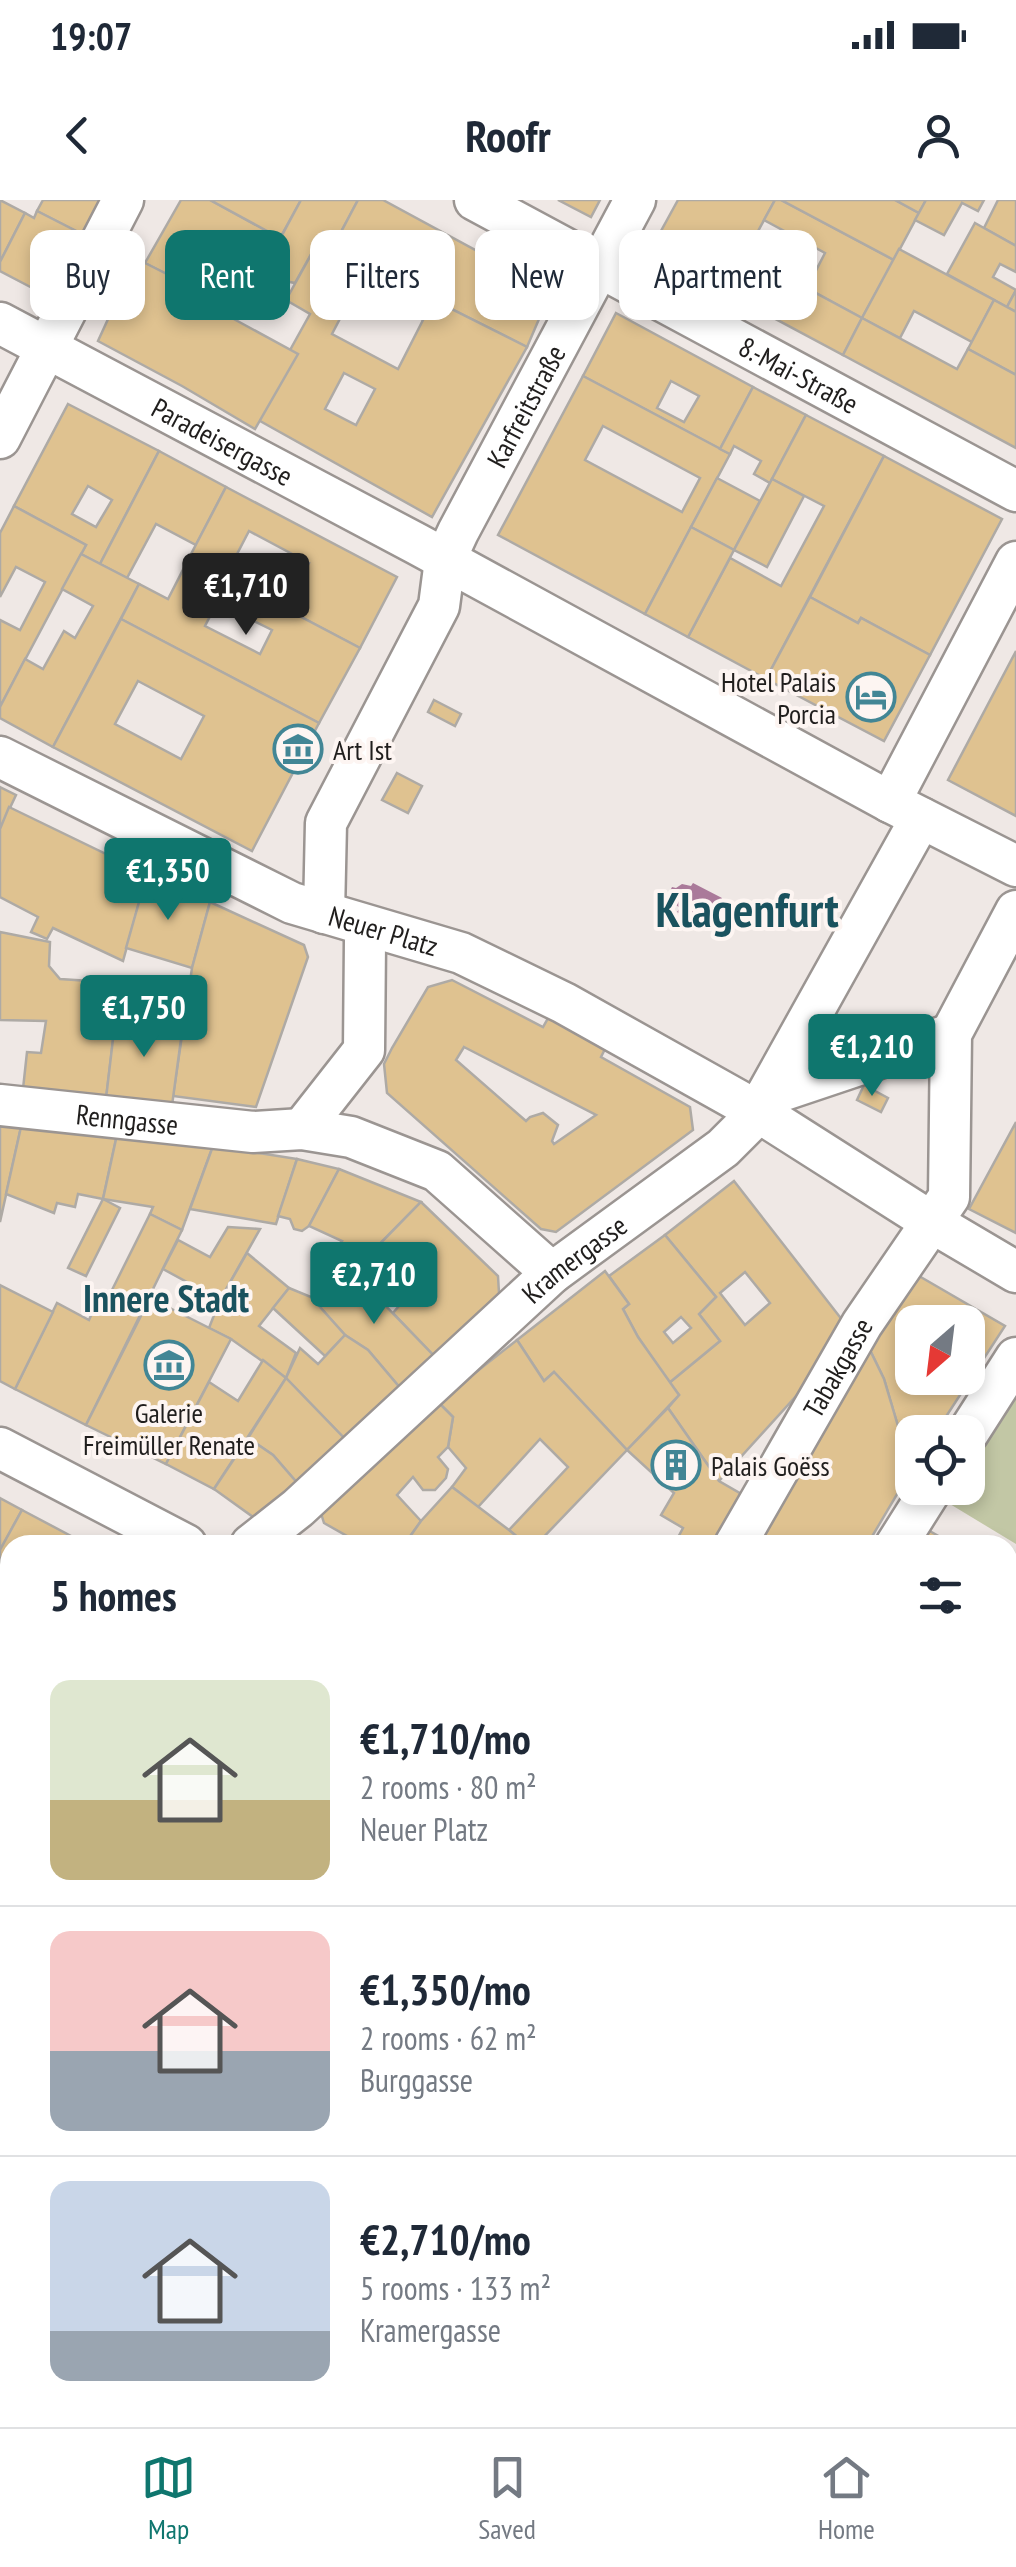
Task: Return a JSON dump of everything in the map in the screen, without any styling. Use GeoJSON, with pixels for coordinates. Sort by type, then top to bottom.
{"type":"FeatureCollection","features":[{"type":"Feature","properties":{"kind":"street"},"geometry":{"type":"LineString","coordinates":[[0,438],[123,200]]}},
{"type":"Feature","properties":{"kind":"street","name":"8.-Mai-Straße"},"geometry":{"type":"LineString","coordinates":[[475,200],[1016,490]]}},
{"type":"Feature","properties":{"kind":"street","name":"Karfreitstraße"},"geometry":{"type":"LineString","coordinates":[[444,560],[635,200]]}},
{"type":"Feature","properties":{"kind":"street","name":"Paradeisergasse"},"geometry":{"type":"LineString","coordinates":[[0,323],[444,560]]}},
{"type":"Feature","properties":{"kind":"street"},"geometry":{"type":"LineString","coordinates":[[444,560],[1016,866]]}},
{"type":"Feature","properties":{"kind":"street","name":"Neuer Platz"},"geometry":{"type":"LineString","coordinates":[[444,560],[439,606],[326,823],[324,912],[461,953],[762,1103],[941,1210],[1016,1272]]}},
{"type":"Feature","properties":{"kind":"street"},"geometry":{"type":"LineString","coordinates":[[762,1103],[906,810],[1016,562]]}},
{"type":"Feature","properties":{"kind":"street"},"geometry":{"type":"LineString","coordinates":[[0,757],[292,903],[324,912]]}},
{"type":"Feature","properties":{"kind":"street"},"geometry":{"type":"LineString","coordinates":[[941,1210],[951,1034],[1016,912]]}},
{"type":"Feature","properties":{"kind":"street"},"geometry":{"type":"LineString","coordinates":[[302,1129],[364,1050],[365,941]]}},
{"type":"Feature","properties":{"kind":"street"},"geometry":{"type":"LineString","coordinates":[[762,1103],[951,1034]]}},
{"type":"Feature","properties":{"kind":"street","name":"Kramergasse"},"geometry":{"type":"LineString","coordinates":[[299,1526],[552,1273],[723,1148],[762,1103]]}},
{"type":"Feature","properties":{"kind":"street","name":"Renngasse"},"geometry":{"type":"LineString","coordinates":[[0,1105],[254,1132],[302,1129],[351,1138],[437,1171],[552,1273]]}},
{"type":"Feature","properties":{"kind":"street","name":"Tabakgasse"},"geometry":{"type":"LineString","coordinates":[[740,1535],[862,1324],[941,1210]]}},
{"type":"Feature","properties":{"kind":"street"},"geometry":{"type":"LineString","coordinates":[[980,1415],[1016,1358]]}},
{"type":"Feature","properties":{"kind":"street"},"geometry":{"type":"LineString","coordinates":[[0,1448],[167,1535]]}},
{"type":"Feature","properties":{"kind":"street"},"geometry":{"type":"LineString","coordinates":[[902,1535],[921,1505]]}},
{"type":"Feature","properties":{"kind":"green space"},"geometry":{"type":"Polygon","coordinates":[[[1016,1383],[1016,1535],[1001,1535],[952,1505],[985,1505],[985,1433],[1016,1383]]]}},
{"type":"Feature","properties":{"kind":"shaded area"},"geometry":{"type":"Polygon","coordinates":[[[693,883],[722,898],[720,902],[730,916],[726,924],[722,921],[706,927],[677,912],[680,908],[669,893],[672,887],[693,883]]]}},
{"type":"Feature","properties":{"kind":"building"},"geometry":{"type":"Polygon","coordinates":[[[0,200],[25,213],[0,262],[0,200]]]}},
{"type":"Feature","properties":{"kind":"building"},"geometry":{"type":"Polygon","coordinates":[[[43,200],[100,200],[84,230],[74,230],[37,211],[43,200]]]}},
{"type":"Feature","properties":{"kind":"building"},"geometry":{"type":"Polygon","coordinates":[[[181,200],[210,200],[265,230],[165,230],[165,273],[145,263],[181,200]]]}},
{"type":"Feature","properties":{"kind":"building"},"geometry":{"type":"Polygon","coordinates":[[[210,200],[301,200],[284,230],[265,230],[210,200]]]}},
{"type":"Feature","properties":{"kind":"building"},"geometry":{"type":"Polygon","coordinates":[[[301,200],[358,200],[342,230],[310,230],[310,256],[295,283],[290,282],[290,230],[285,230],[301,200]]]}},
{"type":"Feature","properties":{"kind":"building"},"geometry":{"type":"Polygon","coordinates":[[[358,200],[383,200],[438,230],[342,230],[358,200]]]}},
{"type":"Feature","properties":{"kind":"building"},"geometry":{"type":"Polygon","coordinates":[[[558,200],[600,200],[591,217],[558,200]]]}},
{"type":"Feature","properties":{"kind":"building"},"geometry":{"type":"Polygon","coordinates":[[[678,200],[775,200],[759,230],[662,230],[678,200]]]}},
{"type":"Feature","properties":{"kind":"building"},"geometry":{"type":"Polygon","coordinates":[[[775,200],[781,200],[894,260],[862,318],[817,293],[817,269],[825,253],[817,249],[817,230],[782,230],[764,220],[775,200]]]}},
{"type":"Feature","properties":{"kind":"building"},"geometry":{"type":"Polygon","coordinates":[[[781,200],[895,200],[919,213],[894,260],[781,200]]]}},
{"type":"Feature","properties":{"kind":"building"},"geometry":{"type":"Polygon","coordinates":[[[895,200],[926,200],[919,213],[895,200]]]}},
{"type":"Feature","properties":{"kind":"building"},"geometry":{"type":"Polygon","coordinates":[[[926,200],[984,200],[978,211],[962,203],[944,235],[915,220],[926,200]]]}},
{"type":"Feature","properties":{"kind":"building"},"geometry":{"type":"Polygon","coordinates":[[[998,200],[1016,200],[1016,246],[984,228],[998,200]]]}},
{"type":"Feature","properties":{"kind":"building"},"geometry":{"type":"Polygon","coordinates":[[[37,211],[74,230],[30,230],[30,287],[0,271],[0,262],[25,213],[34,218],[37,211]]]}},
{"type":"Feature","properties":{"kind":"building"},"geometry":{"type":"Polygon","coordinates":[[[975,223],[1016,246],[1016,272],[1000,264],[993,277],[1016,290],[1007,307],[947,274],[975,223]]]}},
{"type":"Feature","properties":{"kind":"building"},"geometry":{"type":"Polygon","coordinates":[[[455,239],[475,250],[475,320],[539,320],[527,347],[455,311],[455,239]]]}},
{"type":"Feature","properties":{"kind":"building"},"geometry":{"type":"Polygon","coordinates":[[[899,249],[994,300],[972,342],[914,311],[900,338],[862,318],[899,249]]]}},
{"type":"Feature","properties":{"kind":"building"},"geometry":{"type":"Polygon","coordinates":[[[310,257],[310,314],[290,302],[290,293],[310,257]]]}},
{"type":"Feature","properties":{"kind":"building"},"geometry":{"type":"Polygon","coordinates":[[[145,263],[165,273],[165,320],[236,320],[298,354],[255,429],[98,341],[108,320],[145,320],[145,263]]]}},
{"type":"Feature","properties":{"kind":"building"},"geometry":{"type":"Polygon","coordinates":[[[1016,290],[1016,312],[1007,307],[1016,290]]]}},
{"type":"Feature","properties":{"kind":"building"},"geometry":{"type":"Polygon","coordinates":[[[817,294],[862,318],[843,355],[777,320],[817,320],[817,294]]]}},
{"type":"Feature","properties":{"kind":"building"},"geometry":{"type":"Polygon","coordinates":[[[994,300],[1016,312],[1016,375],[968,349],[994,300]]]}},
{"type":"Feature","properties":{"kind":"building"},"geometry":{"type":"Polygon","coordinates":[[[455,311],[527,347],[432,517],[253,417],[310,314],[310,320],[339,320],[332,334],[398,369],[423,320],[455,320],[455,311]],[[344,373],[325,409],[356,425],[375,389],[344,373]]]}},
{"type":"Feature","properties":{"kind":"building"},"geometry":{"type":"Polygon","coordinates":[[[616,313],[619,320],[629,320],[753,387],[720,449],[583,376],[616,313]],[[671,381],[657,408],[684,422],[699,396],[671,381]]]}},
{"type":"Feature","properties":{"kind":"building"},"geometry":{"type":"Polygon","coordinates":[[[862,318],[957,369],[968,349],[1016,375],[1016,448],[843,355],[862,318]]]}},
{"type":"Feature","properties":{"kind":"building"},"geometry":{"type":"Polygon","coordinates":[[[583,376],[730,454],[645,614],[498,535],[583,376]],[[603,426],[585,460],[682,512],[700,478],[603,426]]]}},
{"type":"Feature","properties":{"kind":"building"},"geometry":{"type":"Polygon","coordinates":[[[753,387],[806,415],[770,483],[754,474],[761,461],[734,446],[730,454],[720,449],[753,387]]]}},
{"type":"Feature","properties":{"kind":"building"},"geometry":{"type":"Polygon","coordinates":[[[68,404],[159,451],[100,564],[81,554],[86,545],[14,506],[68,404]],[[88,486],[72,514],[96,527],[112,500],[88,486]]]}},
{"type":"Feature","properties":{"kind":"building"},"geometry":{"type":"Polygon","coordinates":[[[806,415],[884,456],[766,679],[688,637],[730,558],[781,586],[824,506],[772,479],[806,415]]]}},
{"type":"Feature","properties":{"kind":"building"},"geometry":{"type":"Polygon","coordinates":[[[159,451],[226,487],[196,545],[156,524],[127,578],[100,564],[159,451]]]}},
{"type":"Feature","properties":{"kind":"building"},"geometry":{"type":"Polygon","coordinates":[[[884,456],[1002,519],[930,655],[861,618],[858,623],[810,597],[884,456]]]}},
{"type":"Feature","properties":{"kind":"building"},"geometry":{"type":"Polygon","coordinates":[[[717,478],[760,501],[734,550],[691,527],[717,478]]]}},
{"type":"Feature","properties":{"kind":"building"},"geometry":{"type":"Polygon","coordinates":[[[772,479],[804,496],[767,567],[734,550],[772,479]]]}},
{"type":"Feature","properties":{"kind":"building"},"geometry":{"type":"Polygon","coordinates":[[[226,487],[397,577],[360,648],[189,558],[226,487]],[[249,531],[236,556],[295,587],[309,563],[249,531]]]}},
{"type":"Feature","properties":{"kind":"building"},"geometry":{"type":"Polygon","coordinates":[[[14,506],[86,545],[0,707],[0,620],[20,630],[45,582],[16,567],[0,597],[0,533],[14,506]]]}},
{"type":"Feature","properties":{"kind":"building"},"geometry":{"type":"Polygon","coordinates":[[[691,527],[734,550],[688,637],[645,614],[691,527]]]}},
{"type":"Feature","properties":{"kind":"building"},"geometry":{"type":"Polygon","coordinates":[[[81,554],[139,584],[53,747],[0,718],[0,707],[25,659],[43,669],[64,631],[75,638],[93,606],[62,589],[81,554]]]}},
{"type":"Feature","properties":{"kind":"building"},"geometry":{"type":"Polygon","coordinates":[[[189,558],[360,648],[319,723],[121,619],[139,584],[168,599],[189,558]],[[217,603],[205,626],[260,654],[272,630],[217,603]]]}},
{"type":"Feature","properties":{"kind":"building"},"geometry":{"type":"Polygon","coordinates":[[[810,597],[858,623],[861,618],[930,655],[884,741],[766,679],[810,597]]]}},
{"type":"Feature","properties":{"kind":"building"},"geometry":{"type":"Polygon","coordinates":[[[121,619],[319,723],[252,851],[53,747],[121,619]],[[138,681],[115,724],[181,759],[204,716],[138,681]]]}},
{"type":"Feature","properties":{"kind":"building"},"geometry":{"type":"Polygon","coordinates":[[[1016,651],[1016,816],[948,780],[1016,651]]]}},
{"type":"Feature","properties":{"kind":"building"},"geometry":{"type":"Polygon","coordinates":[[[434,700],[461,714],[455,726],[428,712],[434,700]]]}},
{"type":"Feature","properties":{"kind":"building"},"geometry":{"type":"Polygon","coordinates":[[[397,773],[422,786],[408,813],[382,800],[397,773]]]}},
{"type":"Feature","properties":{"kind":"building"},"geometry":{"type":"Polygon","coordinates":[[[0,787],[16,795],[0,829],[0,787]]]}},
{"type":"Feature","properties":{"kind":"building"},"geometry":{"type":"Polygon","coordinates":[[[9,807],[147,874],[123,961],[53,928],[47,939],[31,932],[38,917],[0,897],[0,829],[9,807]]]}},
{"type":"Feature","properties":{"kind":"building"},"geometry":{"type":"Polygon","coordinates":[[[147,874],[210,902],[192,968],[126,948],[147,874]]]}},
{"type":"Feature","properties":{"kind":"building"},"geometry":{"type":"Polygon","coordinates":[[[210,902],[304,945],[308,957],[256,1107],[173,1096],[192,968],[210,902]]]}},
{"type":"Feature","properties":{"kind":"building"},"geometry":{"type":"Polygon","coordinates":[[[0,932],[50,942],[49,966],[60,979],[120,983],[105,1107],[22,1098],[27,1052],[41,1053],[46,1021],[0,1020],[0,932]]]}},
{"type":"Feature","properties":{"kind":"building"},"geometry":{"type":"Polygon","coordinates":[[[452,980],[543,1027],[551,1013],[608,1043],[601,1057],[690,1107],[693,1130],[556,1232],[541,1229],[387,1093],[384,1064],[428,987],[452,980]],[[464,1047],[456,1060],[526,1121],[543,1113],[558,1125],[554,1144],[596,1115],[464,1047]]]}},
{"type":"Feature","properties":{"kind":"building"},"geometry":{"type":"Polygon","coordinates":[[[117,1005],[184,1017],[171,1113],[105,1107],[117,1005]]]}},
{"type":"Feature","properties":{"kind":"building"},"geometry":{"type":"Polygon","coordinates":[[[864,1085],[888,1098],[881,1112],[857,1100],[864,1085]]]}},
{"type":"Feature","properties":{"kind":"building"},"geometry":{"type":"Polygon","coordinates":[[[0,1115],[23,1118],[0,1222],[0,1115]]]}},
{"type":"Feature","properties":{"kind":"building"},"geometry":{"type":"Polygon","coordinates":[[[23,1118],[118,1130],[103,1199],[78,1194],[75,1207],[57,1203],[54,1213],[6,1194],[23,1118]]]}},
{"type":"Feature","properties":{"kind":"building"},"geometry":{"type":"Polygon","coordinates":[[[1016,1122],[1016,1233],[969,1209],[1016,1122]]]}},
{"type":"Feature","properties":{"kind":"building"},"geometry":{"type":"Polygon","coordinates":[[[118,1130],[213,1146],[182,1230],[150,1214],[153,1207],[103,1199],[118,1130]]]}},
{"type":"Feature","properties":{"kind":"building"},"geometry":{"type":"Polygon","coordinates":[[[213,1146],[297,1159],[276,1224],[190,1209],[213,1146]]]}},
{"type":"Feature","properties":{"kind":"building"},"geometry":{"type":"Polygon","coordinates":[[[297,1159],[339,1169],[309,1226],[302,1231],[294,1229],[290,1219],[278,1216],[297,1159]]]}},
{"type":"Feature","properties":{"kind":"building"},"geometry":{"type":"Polygon","coordinates":[[[339,1169],[421,1202],[353,1271],[329,1257],[342,1241],[309,1226],[339,1169]]]}},
{"type":"Feature","properties":{"kind":"building"},"geometry":{"type":"Polygon","coordinates":[[[734,1181],[864,1348],[817,1373],[719,1481],[668,1408],[679,1395],[669,1383],[720,1341],[699,1314],[716,1297],[665,1235],[734,1181]],[[745,1272],[720,1293],[745,1325],[770,1303],[745,1272]]]}},
{"type":"Feature","properties":{"kind":"building"},"geometry":{"type":"Polygon","coordinates":[[[103,1199],[120,1208],[86,1276],[68,1268],[103,1199]]]}},
{"type":"Feature","properties":{"kind":"building"},"geometry":{"type":"Polygon","coordinates":[[[421,1202],[498,1276],[499,1293],[436,1358],[393,1313],[405,1299],[395,1299],[386,1293],[382,1285],[391,1267],[374,1250],[421,1202]]]}},
{"type":"Feature","properties":{"kind":"building"},"geometry":{"type":"Polygon","coordinates":[[[150,1214],[182,1230],[86,1425],[15,1389],[57,1303],[89,1320],[93,1311],[100,1314],[150,1214]]]}},
{"type":"Feature","properties":{"kind":"building"},"geometry":{"type":"Polygon","coordinates":[[[228,1227],[260,1229],[220,1300],[163,1269],[178,1240],[210,1257],[228,1227]]]}},
{"type":"Feature","properties":{"kind":"building"},"geometry":{"type":"Polygon","coordinates":[[[665,1235],[716,1297],[699,1314],[720,1341],[669,1383],[638,1337],[623,1309],[629,1304],[609,1276],[665,1235]],[[681,1317],[664,1332],[673,1343],[691,1328],[681,1317]]]}},
{"type":"Feature","properties":{"kind":"building"},"geometry":{"type":"Polygon","coordinates":[[[247,1253],[289,1288],[259,1326],[296,1353],[286,1378],[209,1328],[247,1253]]]}},
{"type":"Feature","properties":{"kind":"building"},"geometry":{"type":"Polygon","coordinates":[[[349,1268],[436,1358],[401,1389],[368,1350],[345,1335],[311,1297],[349,1268]]]}},
{"type":"Feature","properties":{"kind":"building"},"geometry":{"type":"Polygon","coordinates":[[[605,1271],[629,1304],[623,1309],[638,1337],[679,1395],[627,1450],[554,1372],[544,1381],[517,1340],[605,1271]]]}},
{"type":"Feature","properties":{"kind":"building"},"geometry":{"type":"Polygon","coordinates":[[[919,1276],[969,1305],[897,1305],[919,1276]]]}},
{"type":"Feature","properties":{"kind":"building"},"geometry":{"type":"Polygon","coordinates":[[[0,1285],[53,1312],[15,1389],[0,1381],[0,1285]]]}},
{"type":"Feature","properties":{"kind":"building"},"geometry":{"type":"Polygon","coordinates":[[[289,1288],[311,1297],[345,1335],[325,1356],[273,1308],[289,1288]]]}},
{"type":"Feature","properties":{"kind":"building"},"geometry":{"type":"Polygon","coordinates":[[[150,1298],[231,1339],[166,1464],[86,1425],[150,1298]]]}},
{"type":"Feature","properties":{"kind":"building"},"geometry":{"type":"Polygon","coordinates":[[[895,1307],[895,1395],[960,1395],[947,1415],[895,1416],[884,1379],[867,1344],[895,1307]]]}},
{"type":"Feature","properties":{"kind":"building"},"geometry":{"type":"Polygon","coordinates":[[[985,1314],[1005,1326],[985,1357],[985,1314]]]}},
{"type":"Feature","properties":{"kind":"building"},"geometry":{"type":"Polygon","coordinates":[[[345,1335],[368,1350],[401,1389],[345,1439],[286,1378],[300,1348],[318,1364],[345,1335]]]}},
{"type":"Feature","properties":{"kind":"building"},"geometry":{"type":"Polygon","coordinates":[[[517,1340],[544,1381],[554,1372],[627,1450],[546,1535],[515,1535],[509,1530],[568,1467],[540,1439],[478,1507],[452,1487],[466,1468],[448,1447],[453,1417],[438,1402],[517,1340]]]}},
{"type":"Feature","properties":{"kind":"building"},"geometry":{"type":"Polygon","coordinates":[[[867,1344],[884,1379],[895,1416],[895,1498],[873,1535],[753,1535],[867,1344]]]}},
{"type":"Feature","properties":{"kind":"building"},"geometry":{"type":"Polygon","coordinates":[[[263,1360],[286,1378],[214,1489],[166,1464],[209,1382],[238,1401],[263,1360]]]}},
{"type":"Feature","properties":{"kind":"building"},"geometry":{"type":"Polygon","coordinates":[[[286,1378],[345,1439],[299,1485],[273,1455],[248,1438],[286,1378]]]}},
{"type":"Feature","properties":{"kind":"building"},"geometry":{"type":"Polygon","coordinates":[[[438,1402],[453,1417],[448,1447],[438,1457],[448,1469],[446,1478],[435,1490],[423,1490],[413,1477],[397,1495],[421,1521],[411,1535],[345,1535],[324,1523],[320,1510],[438,1402]]]}},
{"type":"Feature","properties":{"kind":"building","name":"Palais Goëss"},"geometry":{"type":"Polygon","coordinates":[[[668,1408],[719,1481],[750,1499],[728,1535],[679,1535],[683,1528],[661,1515],[674,1493],[627,1450],[668,1408]]]}},
{"type":"Feature","properties":{"kind":"building"},"geometry":{"type":"Polygon","coordinates":[[[248,1438],[273,1455],[299,1485],[260,1522],[214,1489],[248,1438]]]}},
{"type":"Feature","properties":{"kind":"building"},"geometry":{"type":"Polygon","coordinates":[[[452,1487],[515,1535],[411,1535],[452,1487]]]}},
{"type":"Feature","properties":{"kind":"building"},"geometry":{"type":"Polygon","coordinates":[[[0,1498],[22,1510],[8,1535],[0,1535],[0,1498]]]}},
{"type":"Feature","properties":{"kind":"building"},"geometry":{"type":"Polygon","coordinates":[[[22,1510],[69,1535],[8,1535],[22,1510]]]}},
{"type":"Feature","properties":{"kind":"place","name":"Hotel Palais Porcia"},"geometry":{"type":"Point","coordinates":[871,697]}},
{"type":"Feature","properties":{"kind":"place","name":"Art Ist"},"geometry":{"type":"Point","coordinates":[298,749]}},
{"type":"Feature","properties":{"kind":"place","name":"Galerie Freimüller Renate"},"geometry":{"type":"Point","coordinates":[169,1365]}},
{"type":"Feature","properties":{"kind":"place","name":"Palais Goëss"},"geometry":{"type":"Point","coordinates":[676,1465]}},
{"type":"Feature","properties":{"kind":"district","name":"Klagenfurt"},"geometry":{"type":"Point","coordinates":[747,909]}},
{"type":"Feature","properties":{"kind":"district","name":"Innere Stadt"},"geometry":{"type":"Point","coordinates":[166,1297]}}]}
